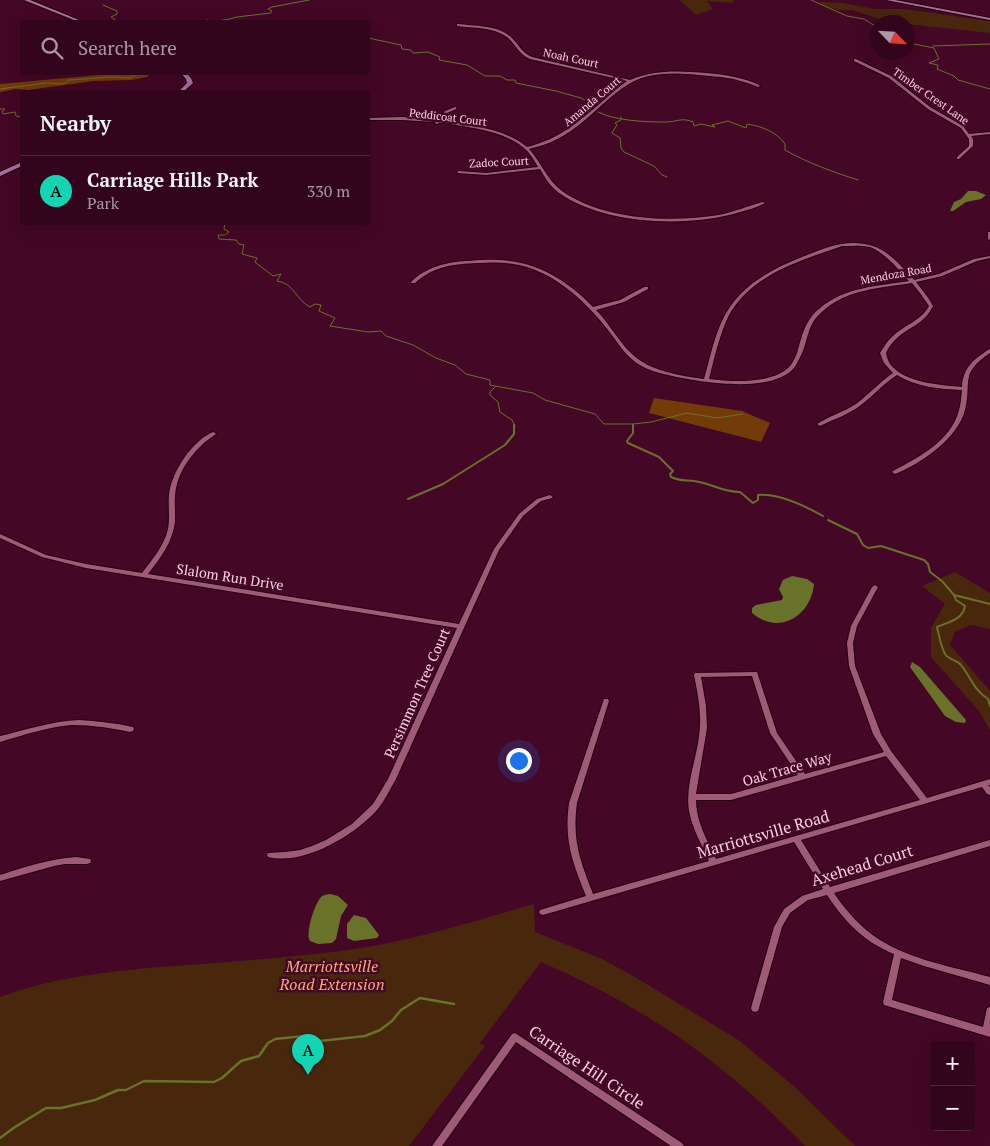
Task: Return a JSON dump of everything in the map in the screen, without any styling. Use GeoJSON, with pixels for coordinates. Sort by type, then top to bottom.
{"type":"FeatureCollection","features":[{"type":"Feature","properties":{"kind":"street"},"geometry":{"type":"LineString","coordinates":[[26,0],[77,20]]}},
{"type":"Feature","properties":{"kind":"street"},"geometry":{"type":"LineString","coordinates":[[888,0],[990,19]]}},
{"type":"Feature","properties":{"kind":"street","name":"Noah Court"},"geometry":{"type":"LineString","coordinates":[[458,25],[500,32],[512,40],[520,52],[532,58],[630,81]]}},
{"type":"Feature","properties":{"kind":"street","name":"Timber Crest Lane"},"geometry":{"type":"LineString","coordinates":[[855,60],[890,78],[929,108],[962,127],[972,142],[971,146],[958,158]]}},
{"type":"Feature","properties":{"kind":"street","name":"Amanda Court"},"geometry":{"type":"LineString","coordinates":[[527,148],[559,139],[630,81],[651,74],[677,72],[740,79],[758,86]]}},
{"type":"Feature","properties":{"kind":"street"},"geometry":{"type":"LineString","coordinates":[[182,90],[190,83],[185,75]]}},
{"type":"Feature","properties":{"kind":"street"},"geometry":{"type":"LineString","coordinates":[[437,123],[446,112],[455,108]]}},
{"type":"Feature","properties":{"kind":"street","name":"Peddicoat Court"},"geometry":{"type":"LineString","coordinates":[[370,119],[437,123],[491,131],[508,137],[527,148],[554,186],[570,198],[592,207],[627,216],[664,220],[691,219],[718,216],[764,204]]}},
{"type":"Feature","properties":{"kind":"street"},"geometry":{"type":"LineString","coordinates":[[969,135],[990,133]]}},
{"type":"Feature","properties":{"kind":"street"},"geometry":{"type":"LineString","coordinates":[[0,174],[20,165]]}},
{"type":"Feature","properties":{"kind":"street","name":"Zadoc Court"},"geometry":{"type":"LineString","coordinates":[[459,172],[486,174],[541,168]]}},
{"type":"Feature","properties":{"kind":"street"},"geometry":{"type":"LineString","coordinates":[[990,233],[990,240]]}},
{"type":"Feature","properties":{"kind":"street"},"geometry":{"type":"LineString","coordinates":[[706,380],[726,316],[737,299],[756,282],[773,271],[841,245],[873,247],[888,255],[925,296],[931,306],[926,315],[895,335],[886,346],[883,353],[886,364],[896,373],[926,384],[963,389]]}},
{"type":"Feature","properties":{"kind":"street","name":"Mendoza Road"},"geometry":{"type":"LineString","coordinates":[[413,282],[420,275],[447,264],[486,261],[516,263],[542,271],[578,296],[606,324],[629,354],[640,364],[674,375],[726,383],[752,382],[779,375],[794,365],[806,328],[827,305],[865,288],[942,275],[979,258],[990,256]]}},
{"type":"Feature","properties":{"kind":"street"},"geometry":{"type":"LineString","coordinates":[[592,310],[622,302],[646,288]]}},
{"type":"Feature","properties":{"kind":"street"},"geometry":{"type":"LineString","coordinates":[[895,472],[927,453],[947,437],[958,420],[962,407],[964,379],[968,370],[977,360],[990,351]]}},
{"type":"Feature","properties":{"kind":"street"},"geometry":{"type":"LineString","coordinates":[[820,424],[851,410],[884,380],[896,373]]}},
{"type":"Feature","properties":{"kind":"street"},"geometry":{"type":"LineString","coordinates":[[144,576],[160,554],[170,532],[173,521],[172,494],[177,476],[197,447],[213,434]]}},
{"type":"Feature","properties":{"kind":"street","name":"Persimmon Tree Court"},"geometry":{"type":"LineString","coordinates":[[271,855],[296,855],[332,840],[359,822],[377,804],[392,780],[460,626],[503,538],[521,515],[531,506],[539,500],[550,497]]}},
{"type":"Feature","properties":{"kind":"street","name":"Slalom Run Drive"},"geometry":{"type":"LineString","coordinates":[[0,536],[21,547],[53,558],[144,576],[460,626]]}},
{"type":"Feature","properties":{"kind":"street"},"geometry":{"type":"LineString","coordinates":[[876,587],[854,626],[851,654],[852,666],[877,734],[888,754],[925,801]]}},
{"type":"Feature","properties":{"kind":"street"},"geometry":{"type":"LineString","coordinates":[[714,862],[699,831],[692,797],[705,722],[704,703],[697,675],[755,674],[774,733],[803,777]]}},
{"type":"Feature","properties":{"kind":"street"},"geometry":{"type":"LineString","coordinates":[[591,898],[574,854],[570,818],[573,803],[606,701]]}},
{"type":"Feature","properties":{"kind":"street"},"geometry":{"type":"LineString","coordinates":[[0,739],[61,724],[99,724],[130,729]]}},
{"type":"Feature","properties":{"kind":"street","name":"Oak Trace Way"},"geometry":{"type":"LineString","coordinates":[[692,797],[731,797],[888,754]]}},
{"type":"Feature","properties":{"kind":"street"},"geometry":{"type":"LineString","coordinates":[[986,783],[990,792]]}},
{"type":"Feature","properties":{"kind":"street","name":"Marriottsville Road"},"geometry":{"type":"LineString","coordinates":[[543,912],[986,783]]}},
{"type":"Feature","properties":{"kind":"street"},"geometry":{"type":"LineString","coordinates":[[796,838],[847,916],[866,936],[898,953],[990,981]]}},
{"type":"Feature","properties":{"kind":"street","name":"Axehead Court"},"geometry":{"type":"LineString","coordinates":[[755,1008],[778,927],[787,911],[805,898],[990,842]]}},
{"type":"Feature","properties":{"kind":"street"},"geometry":{"type":"LineString","coordinates":[[0,878],[57,862],[68,860],[87,861]]}},
{"type":"Feature","properties":{"kind":"street"},"geometry":{"type":"LineString","coordinates":[[898,953],[887,1002],[988,1032],[990,1011]]}},
{"type":"Feature","properties":{"kind":"street","name":"Carriage Hill Circle"},"geometry":{"type":"LineString","coordinates":[[437,1146],[515,1037],[679,1146]]}},
{"type":"Feature","properties":{"kind":"green space"},"geometry":{"type":"Polygon","coordinates":[[[680,0],[735,0],[731,3],[707,1],[713,9],[696,15],[680,0]]]}},
{"type":"Feature","properties":{"kind":"green space"},"geometry":{"type":"Polygon","coordinates":[[[820,2],[842,3],[875,9],[904,9],[990,21],[990,33],[915,25],[915,15],[870,16],[852,10],[837,10],[820,2]]]}},
{"type":"Feature","properties":{"kind":"green space"},"geometry":{"type":"Polygon","coordinates":[[[955,572],[990,593],[990,629],[970,625],[955,632],[950,645],[990,691],[990,730],[979,711],[931,657],[931,628],[945,604],[922,586],[955,572]]]}},
{"type":"Feature","properties":{"kind":"green space","name":"Marriottsville Road Extension"},"geometry":{"type":"Polygon","coordinates":[[[534,904],[535,932],[602,959],[740,1041],[797,1089],[855,1146],[805,1146],[745,1089],[683,1040],[616,998],[541,962],[480,1043],[485,1046],[409,1146],[0,1146],[0,997],[56,981],[113,972],[350,950],[403,940],[534,904]]]}},
{"type":"Feature","properties":{"kind":"shaded area"},"geometry":{"type":"Polygon","coordinates":[[[99,75],[149,75],[132,80],[94,81],[0,92],[0,84],[99,75]]]}},
{"type":"Feature","properties":{"kind":"shaded area"},"geometry":{"type":"Polygon","coordinates":[[[968,191],[976,191],[986,195],[981,199],[966,202],[950,211],[954,202],[961,199],[968,191]]]}},
{"type":"Feature","properties":{"kind":"shaded area"},"geometry":{"type":"Polygon","coordinates":[[[654,398],[742,411],[770,423],[761,442],[649,413],[654,398]]]}},
{"type":"Feature","properties":{"kind":"shaded area"},"geometry":{"type":"Polygon","coordinates":[[[792,576],[807,579],[814,584],[812,595],[800,613],[792,619],[773,623],[762,620],[752,613],[752,608],[756,605],[782,600],[783,597],[779,589],[783,580],[792,576]]]}},
{"type":"Feature","properties":{"kind":"shaded area"},"geometry":{"type":"Polygon","coordinates":[[[912,662],[920,667],[966,720],[965,723],[956,722],[945,716],[910,667],[912,662]]]}},
{"type":"Feature","properties":{"kind":"shaded area"},"geometry":{"type":"Polygon","coordinates":[[[330,894],[338,896],[348,905],[341,916],[336,939],[332,943],[318,944],[310,941],[310,925],[319,899],[330,894]]]}},
{"type":"Feature","properties":{"kind":"shaded area"},"geometry":{"type":"Polygon","coordinates":[[[354,915],[366,918],[379,935],[377,938],[354,941],[347,938],[347,924],[354,915]]]}},
{"type":"Feature","properties":{"kind":"waterway"},"geometry":{"type":"LineString","coordinates":[[226,20],[271,13],[272,11],[268,9],[272,7],[309,0]]}},
{"type":"Feature","properties":{"kind":"waterway"},"geometry":{"type":"LineString","coordinates":[[811,0],[847,16],[864,19],[870,23]]}},
{"type":"Feature","properties":{"kind":"waterway"},"geometry":{"type":"LineString","coordinates":[[103,5],[117,11],[117,14],[111,17],[116,20]]}},
{"type":"Feature","properties":{"kind":"waterway"},"geometry":{"type":"LineString","coordinates":[[370,38],[401,45],[402,49],[411,50],[413,53],[428,52],[440,57],[439,60],[467,65],[485,76],[500,76],[507,80],[515,80],[516,83],[581,98],[592,104]]}},
{"type":"Feature","properties":{"kind":"waterway"},"geometry":{"type":"LineString","coordinates":[[915,44],[934,48],[939,59],[929,63],[938,65],[937,69],[954,76],[958,80],[990,89]]}},
{"type":"Feature","properties":{"kind":"waterway"},"geometry":{"type":"LineString","coordinates":[[933,46],[990,44]]}},
{"type":"Feature","properties":{"kind":"waterway"},"geometry":{"type":"LineString","coordinates":[[0,89],[46,83],[64,84],[69,80],[113,77],[130,78],[134,75]]}},
{"type":"Feature","properties":{"kind":"waterway"},"geometry":{"type":"LineString","coordinates":[[0,109],[5,109],[2,112],[3,114],[15,112],[16,116],[20,117]]}},
{"type":"Feature","properties":{"kind":"waterway"},"geometry":{"type":"LineString","coordinates":[[598,112],[621,119]]}},
{"type":"Feature","properties":{"kind":"waterway"},"geometry":{"type":"LineString","coordinates":[[621,119],[666,122],[686,120],[693,122],[694,126],[701,124],[715,127],[712,125],[728,121],[746,128],[747,124],[758,126],[778,136],[785,144],[785,150],[794,155],[858,180]]}},
{"type":"Feature","properties":{"kind":"waterway"},"geometry":{"type":"LineString","coordinates":[[621,119],[615,123],[617,125],[612,133],[620,138],[621,148],[624,152],[654,166],[662,175],[667,177]]}},
{"type":"Feature","properties":{"kind":"waterway"},"geometry":{"type":"LineString","coordinates":[[225,225],[224,229],[229,232],[225,235],[218,235],[219,239],[236,240],[239,244],[244,245],[242,254],[257,258],[255,262],[273,276],[281,274],[277,281],[283,282],[291,288],[305,304],[310,307],[315,304],[321,305],[319,311],[335,318],[330,326],[368,332],[381,331],[386,336],[413,345],[436,358],[455,365],[466,374],[490,380],[490,385],[533,393],[545,400],[595,414],[604,424],[633,424]]}},
{"type":"Feature","properties":{"kind":"waterway"},"geometry":{"type":"LineString","coordinates":[[495,387],[490,392],[490,395],[498,402],[500,412],[512,420],[515,426]]}},
{"type":"Feature","properties":{"kind":"waterway"},"geometry":{"type":"LineString","coordinates":[[633,424],[651,422],[687,413],[717,418],[743,414]]}},
{"type":"Feature","properties":{"kind":"waterway"},"geometry":{"type":"LineString","coordinates":[[633,424],[633,433],[627,441],[628,443],[659,457],[673,471],[670,474],[671,477],[679,480],[700,482],[727,491],[740,492],[753,503],[758,500],[758,495],[783,498],[800,504],[823,516]]}},
{"type":"Feature","properties":{"kind":"waterway"},"geometry":{"type":"LineString","coordinates":[[408,499],[443,484],[505,445],[514,434],[514,425]]}},
{"type":"Feature","properties":{"kind":"waterway"},"geometry":{"type":"LineString","coordinates":[[828,520],[857,534],[863,545],[868,548],[881,546],[924,560],[928,564],[930,572],[942,581],[954,595]]}},
{"type":"Feature","properties":{"kind":"waterway"},"geometry":{"type":"LineString","coordinates":[[954,595],[990,604]]}},
{"type":"Feature","properties":{"kind":"waterway"},"geometry":{"type":"LineString","coordinates":[[954,595],[956,600],[965,606],[964,611],[950,622],[937,627],[942,648],[947,656],[961,665],[976,688],[988,699],[990,706]]}},
{"type":"Feature","properties":{"kind":"waterway"},"geometry":{"type":"LineString","coordinates":[[0,1138],[46,1108],[61,1108],[95,1100],[118,1090],[126,1090],[144,1081],[214,1082],[222,1078],[241,1061],[259,1056],[268,1043],[275,1039],[304,1036],[320,1041],[365,1036],[380,1030],[392,1021],[401,1010],[420,998],[454,1004]]}},
{"type":"Feature","properties":{"kind":"place","name":"Carriage Hills Park"},"geometry":{"type":"Point","coordinates":[308,1075]}}]}
